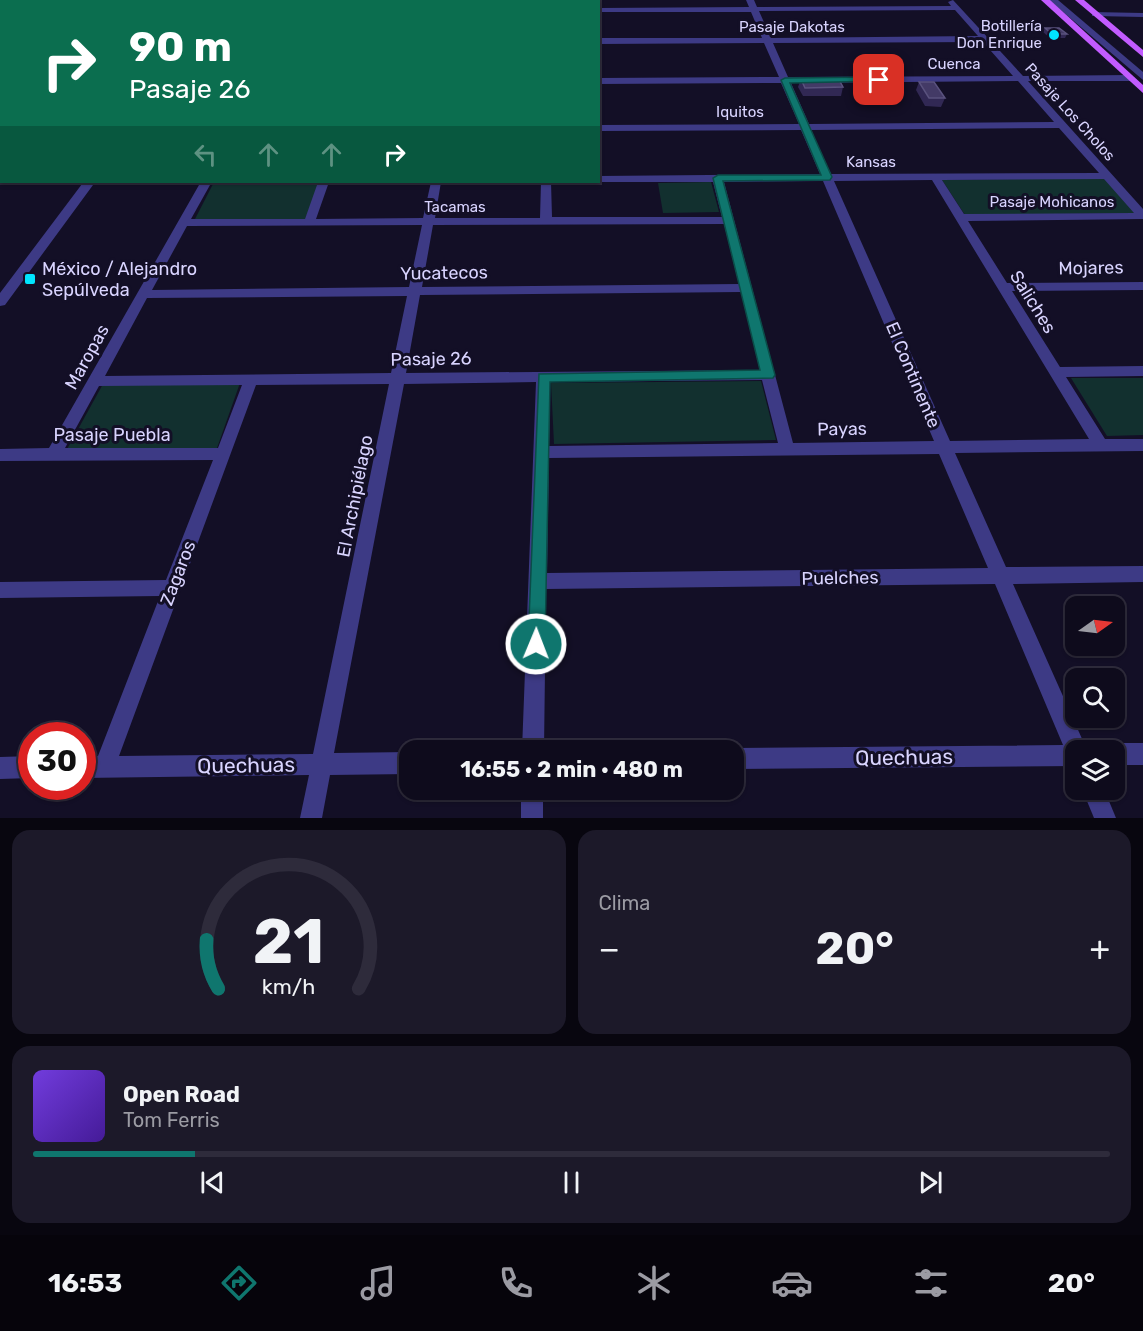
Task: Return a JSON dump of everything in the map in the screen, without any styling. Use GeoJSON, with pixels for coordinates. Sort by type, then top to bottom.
{"type":"FeatureCollection","features":[{"type":"Feature","properties":{"kind":"main road"},"geometry":{"type":"LineString","coordinates":[[1045,0],[1143,90]]}},
{"type":"Feature","properties":{"kind":"main road"},"geometry":{"type":"LineString","coordinates":[[1079,0],[1143,54]]}},
{"type":"Feature","properties":{"kind":"street"},"geometry":{"type":"LineString","coordinates":[[672,0],[675,10]]}},
{"type":"Feature","properties":{"kind":"street"},"geometry":{"type":"LineString","coordinates":[[828,0],[834,9]]}},
{"type":"Feature","properties":{"kind":"street"},"geometry":{"type":"LineString","coordinates":[[1053,0],[1143,78]]}},
{"type":"Feature","properties":{"kind":"street"},"geometry":{"type":"LineString","coordinates":[[1064,0],[1143,66]]}},
{"type":"Feature","properties":{"kind":"street"},"geometry":{"type":"LineString","coordinates":[[600,10],[675,10],[752,4],[834,9],[954,4]]}},
{"type":"Feature","properties":{"kind":"street","name":"El Continente"},"geometry":{"type":"LineString","coordinates":[[752,4],[1072,740]]}},
{"type":"Feature","properties":{"kind":"street","name":"Pasaje Los Cholos"},"geometry":{"type":"LineString","coordinates":[[954,4],[1143,216]]}},
{"type":"Feature","properties":{"kind":"street"},"geometry":{"type":"LineString","coordinates":[[1095,14],[1143,15]]}},
{"type":"Feature","properties":{"kind":"street","name":"Pasaje Dakotas"},"geometry":{"type":"LineString","coordinates":[[600,41],[985,39]]}},
{"type":"Feature","properties":{"kind":"street","name":"Cuenca"},"geometry":{"type":"LineString","coordinates":[[600,81],[1130,78]]}},
{"type":"Feature","properties":{"kind":"street","name":"Iquitos"},"geometry":{"type":"LineString","coordinates":[[600,128],[1062,125]]}},
{"type":"Feature","properties":{"kind":"street","name":"Kansas"},"geometry":{"type":"LineString","coordinates":[[600,179],[1107,176]]}},
{"type":"Feature","properties":{"kind":"street","name":"Saliches"},"geometry":{"type":"LineString","coordinates":[[935,177],[1101,446]]}},
{"type":"Feature","properties":{"kind":"street"},"geometry":{"type":"LineString","coordinates":[[718,178],[787,449]]}},
{"type":"Feature","properties":{"kind":"street"},"geometry":{"type":"LineString","coordinates":[[0,302],[88,183]]}},
{"type":"Feature","properties":{"kind":"street","name":"Maropas"},"geometry":{"type":"LineString","coordinates":[[53,455],[205,183]]}},
{"type":"Feature","properties":{"kind":"street"},"geometry":{"type":"LineString","coordinates":[[309,223],[324,183]]}},
{"type":"Feature","properties":{"kind":"street","name":"El Archipiélago"},"geometry":{"type":"LineString","coordinates":[[311,818],[436,183]]}},
{"type":"Feature","properties":{"kind":"street"},"geometry":{"type":"LineString","coordinates":[[546,183],[546,221]]}},
{"type":"Feature","properties":{"kind":"street","name":"Pasaje Mohicanos"},"geometry":{"type":"LineString","coordinates":[[961,218],[1143,216]]}},
{"type":"Feature","properties":{"kind":"street","name":"Tacamas"},"geometry":{"type":"LineString","coordinates":[[183,224],[728,220]]}},
{"type":"Feature","properties":{"kind":"street","name":"Mojares"},"geometry":{"type":"LineString","coordinates":[[1003,287],[1143,286]]}},
{"type":"Feature","properties":{"kind":"street","name":"Yucatecos"},"geometry":{"type":"LineString","coordinates":[[143,294],[746,288]]}},
{"type":"Feature","properties":{"kind":"street"},"geometry":{"type":"LineString","coordinates":[[1055,372],[1143,371]]}},
{"type":"Feature","properties":{"kind":"street","name":"Pasaje 26"},"geometry":{"type":"LineString","coordinates":[[94,381],[768,375]]}},
{"type":"Feature","properties":{"kind":"street"},"geometry":{"type":"LineString","coordinates":[[533,740],[543,377]]}},
{"type":"Feature","properties":{"kind":"street","name":"Zagaros"},"geometry":{"type":"LineString","coordinates":[[105,766],[251,380]]}},
{"type":"Feature","properties":{"kind":"street","name":"Payas"},"geometry":{"type":"LineString","coordinates":[[541,452],[1143,445]]}},
{"type":"Feature","properties":{"kind":"street","name":"Pasaje Puebla"},"geometry":{"type":"LineString","coordinates":[[0,455],[224,454]]}},
{"type":"Feature","properties":{"kind":"street","name":"Puelches"},"geometry":{"type":"LineString","coordinates":[[538,581],[1143,574]]}},
{"type":"Feature","properties":{"kind":"street"},"geometry":{"type":"LineString","coordinates":[[0,590],[173,588]]}},
{"type":"Feature","properties":{"kind":"street","name":"Quechuas"},"geometry":{"type":"LineString","coordinates":[[744,759],[1065,754]]}},
{"type":"Feature","properties":{"kind":"street"},"geometry":{"type":"LineString","coordinates":[[1125,754],[1143,754]]}},
{"type":"Feature","properties":{"kind":"street","name":"Quechuas"},"geometry":{"type":"LineString","coordinates":[[96,766],[399,763]]}},
{"type":"Feature","properties":{"kind":"street"},"geometry":{"type":"LineString","coordinates":[[0,768],[18,767]]}},
{"type":"Feature","properties":{"kind":"street"},"geometry":{"type":"LineString","coordinates":[[532,800],[532,818]]}},
{"type":"Feature","properties":{"kind":"street"},"geometry":{"type":"LineString","coordinates":[[1098,800],[1105,818]]}},
{"type":"Feature","properties":{"kind":"green space"},"geometry":{"type":"Polygon","coordinates":[[[1105,178],[1135,213],[965,215],[942,180],[1105,178]]]}},
{"type":"Feature","properties":{"kind":"green space"},"geometry":{"type":"Polygon","coordinates":[[[711,182],[719,212],[663,213],[658,183],[711,182]]]}},
{"type":"Feature","properties":{"kind":"green space"},"geometry":{"type":"Polygon","coordinates":[[[319,183],[305,220],[194,221],[213,184],[319,183]]]}},
{"type":"Feature","properties":{"kind":"green space"},"geometry":{"type":"Polygon","coordinates":[[[1071,378],[1143,378],[1143,435],[1107,436],[1071,378]]]}},
{"type":"Feature","properties":{"kind":"green space"},"geometry":{"type":"Polygon","coordinates":[[[761,381],[776,440],[554,444],[551,383],[761,381]]]}},
{"type":"Feature","properties":{"kind":"green space"},"geometry":{"type":"Polygon","coordinates":[[[240,383],[217,448],[66,451],[103,384],[240,383]]]}},
{"type":"Feature","properties":{"kind":"building"},"geometry":{"type":"Polygon","coordinates":[[[1045,28],[1059,28],[1067,34],[1052,34],[1045,28]]]}},
{"type":"Feature","properties":{"kind":"building"},"geometry":{"type":"Polygon","coordinates":[[[838,78],[843,87],[805,88],[801,79],[838,78]]]}},
{"type":"Feature","properties":{"kind":"building"},"geometry":{"type":"Polygon","coordinates":[[[919,82],[934,82],[945,98],[929,98],[919,82]]]}},
{"type":"Feature","properties":{"kind":"place","name":"Botillería Don Enrique"},"geometry":{"type":"Point","coordinates":[1054,35]}},
{"type":"Feature","properties":{"kind":"place","name":"México / Alejandro Sepúlveda"},"geometry":{"type":"Point","coordinates":[30,279]}},
{"type":"Feature","properties":{"kind":"route"},"geometry":{"type":"LineString","coordinates":[[536,644],[543,377],[768,375],[718,178],[827,177],[785,80],[879,80]]}}]}
